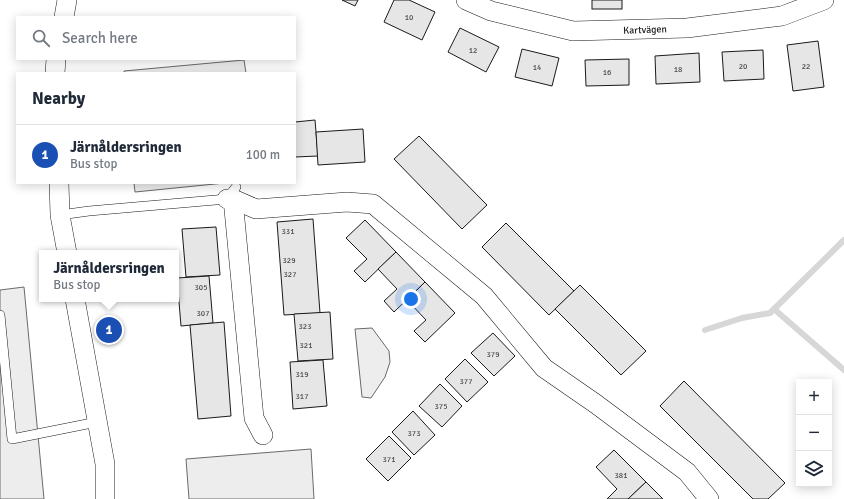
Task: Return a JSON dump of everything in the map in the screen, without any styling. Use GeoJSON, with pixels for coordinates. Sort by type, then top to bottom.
{"type":"FeatureCollection","features":[{"type":"Feature","properties":{"kind":"street"},"geometry":{"type":"LineString","coordinates":[[64,16],[67,0]]}},
{"type":"Feature","properties":{"kind":"street","name":"Kartvägen"},"geometry":{"type":"LineString","coordinates":[[466,0],[491,11],[573,31],[695,27],[782,16],[824,0]]}},
{"type":"Feature","properties":{"kind":"street"},"geometry":{"type":"LineString","coordinates":[[55,72],[56,60]]}},
{"type":"Feature","properties":{"kind":"street"},"geometry":{"type":"LineString","coordinates":[[59,184],[60,215],[66,250]]}},
{"type":"Feature","properties":{"kind":"street"},"geometry":{"type":"LineString","coordinates":[[232,195],[254,418],[262,435]]}},
{"type":"Feature","properties":{"kind":"street"},"geometry":{"type":"LineString","coordinates":[[232,195],[256,209],[347,202],[373,204],[484,296],[544,368],[596,404],[686,472],[709,499]]}},
{"type":"Feature","properties":{"kind":"street"},"geometry":{"type":"LineString","coordinates":[[76,302],[105,464],[105,499]]}},
{"type":"Feature","properties":{"kind":"lane"},"geometry":{"type":"LineString","coordinates":[[60,215],[232,195]]}},
{"type":"Feature","properties":{"kind":"lane"},"geometry":{"type":"LineString","coordinates":[[0,315],[12,439],[97,422]]}},
{"type":"Feature","properties":{"kind":"shaded area"},"geometry":{"type":"Polygon","coordinates":[[[244,60],[246,72],[124,72],[244,60]]]}},
{"type":"Feature","properties":{"kind":"shaded area"},"geometry":{"type":"Polygon","coordinates":[[[134,184],[215,184],[135,192],[134,184]]]}},
{"type":"Feature","properties":{"kind":"shaded area"},"geometry":{"type":"Polygon","coordinates":[[[24,287],[44,499],[0,499],[0,290],[24,287]]]}},
{"type":"Feature","properties":{"kind":"shaded area"},"geometry":{"type":"Polygon","coordinates":[[[372,328],[389,351],[390,362],[385,377],[371,398],[362,397],[355,329],[372,328]]]}},
{"type":"Feature","properties":{"kind":"shaded area"},"geometry":{"type":"Polygon","coordinates":[[[311,449],[314,499],[189,499],[186,459],[311,449]]]}},
{"type":"Feature","properties":{"kind":"building"},"geometry":{"type":"Polygon","coordinates":[[[342,0],[358,0],[355,6],[342,0]]]}},
{"type":"Feature","properties":{"kind":"building"},"geometry":{"type":"Polygon","coordinates":[[[394,0],[409,0],[435,12],[422,40],[384,22],[394,0]]]}},
{"type":"Feature","properties":{"kind":"building"},"geometry":{"type":"Polygon","coordinates":[[[592,0],[622,0],[622,9],[592,9],[592,0]]]}},
{"type":"Feature","properties":{"kind":"building"},"geometry":{"type":"Polygon","coordinates":[[[460,28],[499,47],[486,72],[448,52],[460,28]]]}},
{"type":"Feature","properties":{"kind":"building"},"geometry":{"type":"Polygon","coordinates":[[[818,41],[824,87],[793,91],[787,45],[818,41]]]}},
{"type":"Feature","properties":{"kind":"building"},"geometry":{"type":"Polygon","coordinates":[[[522,49],[559,58],[552,86],[515,77],[522,49]]]}},
{"type":"Feature","properties":{"kind":"building"},"geometry":{"type":"Polygon","coordinates":[[[763,50],[764,79],[724,81],[722,52],[763,50]]]}},
{"type":"Feature","properties":{"kind":"building"},"geometry":{"type":"Polygon","coordinates":[[[699,53],[700,82],[656,84],[655,56],[699,53]]]}},
{"type":"Feature","properties":{"kind":"building"},"geometry":{"type":"Polygon","coordinates":[[[629,59],[629,85],[586,86],[585,60],[629,59]]]}},
{"type":"Feature","properties":{"kind":"building"},"geometry":{"type":"Polygon","coordinates":[[[315,120],[318,156],[296,157],[296,122],[315,120]]]}},
{"type":"Feature","properties":{"kind":"building"},"geometry":{"type":"Polygon","coordinates":[[[363,129],[365,162],[318,165],[316,132],[363,129]]]}},
{"type":"Feature","properties":{"kind":"building"},"geometry":{"type":"Polygon","coordinates":[[[419,136],[487,205],[462,229],[394,159],[419,136]]]}},
{"type":"Feature","properties":{"kind":"building"},"geometry":{"type":"Polygon","coordinates":[[[313,219],[320,313],[284,315],[277,222],[313,219]]]}},
{"type":"Feature","properties":{"kind":"building"},"geometry":{"type":"Polygon","coordinates":[[[365,220],[396,252],[365,282],[354,271],[367,259],[346,238],[365,220]]]}},
{"type":"Feature","properties":{"kind":"building"},"geometry":{"type":"Polygon","coordinates":[[[506,223],[574,291],[549,315],[482,247],[506,223]]]}},
{"type":"Feature","properties":{"kind":"building"},"geometry":{"type":"Polygon","coordinates":[[[216,227],[220,275],[186,277],[182,229],[216,227]]]}},
{"type":"Feature","properties":{"kind":"building"},"geometry":{"type":"Polygon","coordinates":[[[396,252],[425,282],[394,312],[384,301],[397,289],[378,269],[396,252]]]}},
{"type":"Feature","properties":{"kind":"building"},"geometry":{"type":"Polygon","coordinates":[[[209,276],[213,323],[181,326],[179,278],[209,276]]]}},
{"type":"Feature","properties":{"kind":"building"},"geometry":{"type":"Polygon","coordinates":[[[425,282],[455,313],[425,342],[414,331],[426,320],[407,300],[425,282]]]}},
{"type":"Feature","properties":{"kind":"building"},"geometry":{"type":"Polygon","coordinates":[[[580,285],[646,351],[621,375],[555,309],[580,285]]]}},
{"type":"Feature","properties":{"kind":"building"},"geometry":{"type":"Polygon","coordinates":[[[330,312],[333,359],[298,361],[294,314],[330,312]]]}},
{"type":"Feature","properties":{"kind":"building"},"geometry":{"type":"Polygon","coordinates":[[[224,322],[231,416],[198,419],[190,325],[224,322]]]}},
{"type":"Feature","properties":{"kind":"building"},"geometry":{"type":"Polygon","coordinates":[[[493,333],[515,356],[494,376],[471,353],[493,333]]]}},
{"type":"Feature","properties":{"kind":"building"},"geometry":{"type":"Polygon","coordinates":[[[465,359],[488,382],[467,402],[445,379],[465,359]]]}},
{"type":"Feature","properties":{"kind":"building"},"geometry":{"type":"Polygon","coordinates":[[[323,360],[327,406],[293,409],[290,362],[323,360]]]}},
{"type":"Feature","properties":{"kind":"building"},"geometry":{"type":"Polygon","coordinates":[[[684,381],[785,483],[768,499],[753,499],[660,406],[684,381]]]}},
{"type":"Feature","properties":{"kind":"building"},"geometry":{"type":"Polygon","coordinates":[[[440,384],[462,406],[442,427],[419,406],[440,384]]]}},
{"type":"Feature","properties":{"kind":"building"},"geometry":{"type":"Polygon","coordinates":[[[413,411],[435,435],[414,455],[392,432],[413,411]]]}},
{"type":"Feature","properties":{"kind":"building"},"geometry":{"type":"Polygon","coordinates":[[[389,436],[411,458],[388,481],[366,459],[389,436]]]}},
{"type":"Feature","properties":{"kind":"building"},"geometry":{"type":"Polygon","coordinates":[[[614,450],[646,482],[628,499],[607,499],[617,489],[596,467],[614,450]]]}},
{"type":"Feature","properties":{"kind":"building"},"geometry":{"type":"Polygon","coordinates":[[[646,482],[663,499],[628,499],[646,482]]]}},
{"type":"Feature","properties":{"kind":"waterway"},"geometry":{"type":"LineString","coordinates":[[705,330],[742,318],[770,313],[844,240]]}},
{"type":"Feature","properties":{"kind":"waterway"},"geometry":{"type":"LineString","coordinates":[[774,309],[844,370]]}},
{"type":"Feature","properties":{"kind":"place","name":"Järnåldersringen"},"geometry":{"type":"Point","coordinates":[109,330]}}]}
